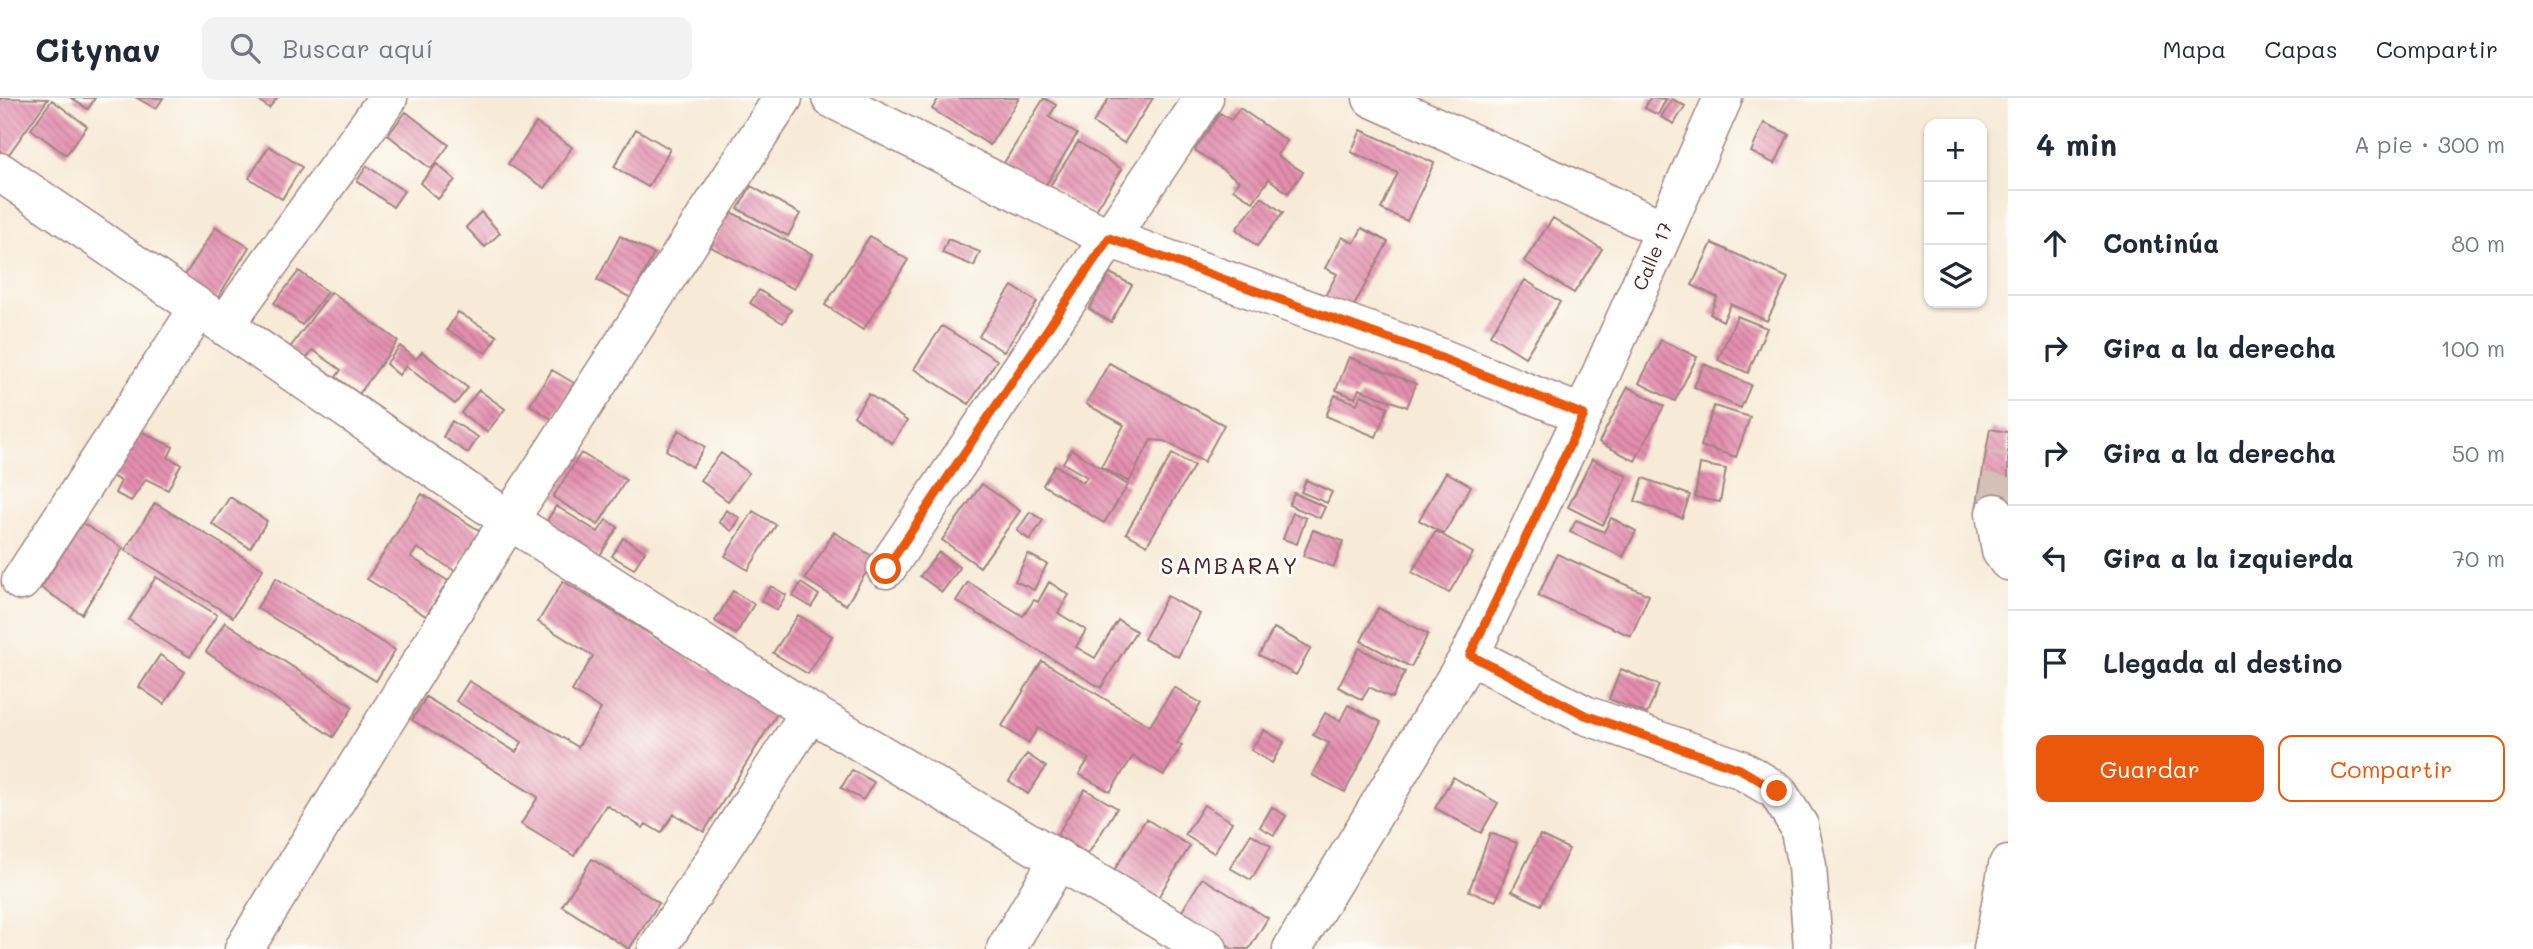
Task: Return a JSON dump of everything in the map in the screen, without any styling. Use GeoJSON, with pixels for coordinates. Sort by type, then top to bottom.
{"type":"FeatureCollection","features":[{"type":"Feature","properties":{"kind":"main road"},"geometry":{"type":"LineString","coordinates":[[21,580],[212,317],[388,98]]}},
{"type":"Feature","properties":{"kind":"main road"},"geometry":{"type":"LineString","coordinates":[[244,949],[509,520],[783,98]]}},
{"type":"Feature","properties":{"kind":"main road"},"geometry":{"type":"LineString","coordinates":[[831,98],[1109,238],[1426,352],[1584,415]]}},
{"type":"Feature","properties":{"kind":"main road"},"geometry":{"type":"LineString","coordinates":[[886,569],[1204,98]]}},
{"type":"Feature","properties":{"kind":"main road"},"geometry":{"type":"LineString","coordinates":[[1372,98],[1663,229]]}},
{"type":"Feature","properties":{"kind":"main road","name":"Calle 17"},"geometry":{"type":"LineString","coordinates":[[1292,949],[1470,655],[1584,415],[1663,229],[1723,98]]}},
{"type":"Feature","properties":{"kind":"main road"},"geometry":{"type":"LineString","coordinates":[[0,172],[509,520],[810,712],[1208,949]]}},
{"type":"Feature","properties":{"kind":"main road"},"geometry":{"type":"LineString","coordinates":[[1995,513],[1999,543],[2008,561]]}},
{"type":"Feature","properties":{"kind":"main road"},"geometry":{"type":"LineString","coordinates":[[1470,655],[1585,715],[1740,769],[1777,791],[1798,826],[1807,866],[1813,949]]}},
{"type":"Feature","properties":{"kind":"main road"},"geometry":{"type":"LineString","coordinates":[[657,949],[810,712]]}},
{"type":"Feature","properties":{"kind":"main road"},"geometry":{"type":"LineString","coordinates":[[1006,949],[1059,859]]}},
{"type":"Feature","properties":{"kind":"main road"},"geometry":{"type":"LineString","coordinates":[[1993,949],[2008,865]]}},
{"type":"Feature","properties":{"kind":"building"},"geometry":{"type":"Polygon","coordinates":[[[0,98],[48,99],[4,161],[0,158],[0,98]]]}},
{"type":"Feature","properties":{"kind":"building"},"geometry":{"type":"Polygon","coordinates":[[[71,98],[95,98],[88,109],[71,98]]]}},
{"type":"Feature","properties":{"kind":"building"},"geometry":{"type":"Polygon","coordinates":[[[137,98],[163,98],[156,109],[137,98]]]}},
{"type":"Feature","properties":{"kind":"building"},"geometry":{"type":"Polygon","coordinates":[[[256,98],[277,98],[269,108],[256,98]]]}},
{"type":"Feature","properties":{"kind":"building"},"geometry":{"type":"Polygon","coordinates":[[[939,98],[1019,98],[990,145],[932,109],[939,98]]]}},
{"type":"Feature","properties":{"kind":"building"},"geometry":{"type":"Polygon","coordinates":[[[1044,98],[1056,105],[1049,117],[1077,134],[1042,191],[1002,166],[1044,98]]]}},
{"type":"Feature","properties":{"kind":"building"},"geometry":{"type":"Polygon","coordinates":[[[1109,98],[1153,98],[1124,143],[1093,123],[1109,98]]]}},
{"type":"Feature","properties":{"kind":"building"},"geometry":{"type":"Polygon","coordinates":[[[1650,98],[1666,99],[1658,115],[1645,108],[1650,98]]]}},
{"type":"Feature","properties":{"kind":"building"},"geometry":{"type":"Polygon","coordinates":[[[1672,99],[1685,106],[1674,124],[1661,117],[1672,99]]]}},
{"type":"Feature","properties":{"kind":"building"},"geometry":{"type":"Polygon","coordinates":[[[52,100],[87,126],[66,155],[31,129],[52,100]]]}},
{"type":"Feature","properties":{"kind":"building"},"geometry":{"type":"Polygon","coordinates":[[[1240,108],[1287,141],[1277,155],[1303,172],[1288,193],[1269,179],[1253,202],[1233,189],[1239,181],[1195,150],[1220,113],[1231,120],[1240,108]]]}},
{"type":"Feature","properties":{"kind":"building"},"geometry":{"type":"Polygon","coordinates":[[[406,112],[449,145],[431,169],[388,135],[406,112]]]}},
{"type":"Feature","properties":{"kind":"building"},"geometry":{"type":"Polygon","coordinates":[[[536,123],[572,147],[545,188],[508,164],[536,123]]]}},
{"type":"Feature","properties":{"kind":"building"},"geometry":{"type":"Polygon","coordinates":[[[1764,123],[1789,134],[1775,164],[1751,152],[1764,123]]]}},
{"type":"Feature","properties":{"kind":"building"},"geometry":{"type":"Polygon","coordinates":[[[636,129],[670,149],[648,187],[614,167],[636,129]]]}},
{"type":"Feature","properties":{"kind":"building"},"geometry":{"type":"Polygon","coordinates":[[[1361,130],[1434,163],[1407,221],[1381,209],[1398,173],[1351,152],[1361,130]]]}},
{"type":"Feature","properties":{"kind":"building"},"geometry":{"type":"Polygon","coordinates":[[[1078,142],[1122,169],[1094,213],[1050,186],[1078,142]]]}},
{"type":"Feature","properties":{"kind":"building"},"geometry":{"type":"Polygon","coordinates":[[[269,146],[302,167],[282,199],[249,178],[269,146]]]}},
{"type":"Feature","properties":{"kind":"building"},"geometry":{"type":"Polygon","coordinates":[[[437,164],[455,180],[438,199],[420,183],[437,164]]]}},
{"type":"Feature","properties":{"kind":"building"},"geometry":{"type":"Polygon","coordinates":[[[367,166],[404,191],[393,207],[357,181],[367,166]]]}},
{"type":"Feature","properties":{"kind":"building"},"geometry":{"type":"Polygon","coordinates":[[[751,186],[800,214],[788,236],[738,209],[751,186]]]}},
{"type":"Feature","properties":{"kind":"building"},"geometry":{"type":"Polygon","coordinates":[[[1262,197],[1283,213],[1257,246],[1236,229],[1262,197]]]}},
{"type":"Feature","properties":{"kind":"building"},"geometry":{"type":"Polygon","coordinates":[[[729,211],[812,254],[794,289],[711,247],[729,211]]]}},
{"type":"Feature","properties":{"kind":"building"},"geometry":{"type":"Polygon","coordinates":[[[481,212],[500,233],[485,247],[466,227],[481,212]]]}},
{"type":"Feature","properties":{"kind":"building"},"geometry":{"type":"Polygon","coordinates":[[[1553,218],[1602,249],[1574,293],[1524,261],[1553,218]]]}},
{"type":"Feature","properties":{"kind":"building"},"geometry":{"type":"Polygon","coordinates":[[[216,227],[249,247],[214,304],[180,283],[216,227]]]}},
{"type":"Feature","properties":{"kind":"building"},"geometry":{"type":"Polygon","coordinates":[[[1362,228],[1388,242],[1351,311],[1325,296],[1337,274],[1325,268],[1342,237],[1354,243],[1362,228]]]}},
{"type":"Feature","properties":{"kind":"building"},"geometry":{"type":"Polygon","coordinates":[[[620,236],[654,254],[631,298],[597,280],[620,236]]]}},
{"type":"Feature","properties":{"kind":"building"},"geometry":{"type":"Polygon","coordinates":[[[870,236],[908,260],[863,330],[825,305],[870,236]]]}},
{"type":"Feature","properties":{"kind":"building"},"geometry":{"type":"Polygon","coordinates":[[[948,239],[980,252],[974,266],[942,253],[948,239]]]}},
{"type":"Feature","properties":{"kind":"building"},"geometry":{"type":"Polygon","coordinates":[[[1712,243],[1788,278],[1767,321],[1731,304],[1723,321],[1710,314],[1717,297],[1692,285],[1712,243]]]}},
{"type":"Feature","properties":{"kind":"building"},"geometry":{"type":"Polygon","coordinates":[[[299,271],[327,292],[302,325],[274,303],[299,271]]]}},
{"type":"Feature","properties":{"kind":"building"},"geometry":{"type":"Polygon","coordinates":[[[1110,273],[1132,285],[1111,322],[1089,309],[1110,273]]]}},
{"type":"Feature","properties":{"kind":"building"},"geometry":{"type":"Polygon","coordinates":[[[1525,280],[1560,302],[1525,357],[1490,335],[1525,280]]]}},
{"type":"Feature","properties":{"kind":"building"},"geometry":{"type":"Polygon","coordinates":[[[1012,286],[1037,302],[1004,352],[979,336],[1012,286]]]}},
{"type":"Feature","properties":{"kind":"building"},"geometry":{"type":"Polygon","coordinates":[[[759,290],[791,310],[783,323],[750,303],[759,290]]]}},
{"type":"Feature","properties":{"kind":"building"},"geometry":{"type":"Polygon","coordinates":[[[331,292],[398,341],[359,394],[336,377],[341,370],[313,350],[305,360],[289,349],[331,292]]]}},
{"type":"Feature","properties":{"kind":"building"},"geometry":{"type":"Polygon","coordinates":[[[458,312],[497,336],[486,353],[447,330],[458,312]]]}},
{"type":"Feature","properties":{"kind":"building"},"geometry":{"type":"Polygon","coordinates":[[[1737,316],[1767,328],[1748,373],[1718,360],[1737,316]]]}},
{"type":"Feature","properties":{"kind":"building"},"geometry":{"type":"Polygon","coordinates":[[[942,326],[997,360],[969,404],[914,369],[942,326]]]}},
{"type":"Feature","properties":{"kind":"building"},"geometry":{"type":"Polygon","coordinates":[[[1661,340],[1697,357],[1675,401],[1639,383],[1661,340]]]}},
{"type":"Feature","properties":{"kind":"building"},"geometry":{"type":"Polygon","coordinates":[[[400,346],[416,359],[422,352],[468,388],[455,404],[406,366],[399,375],[386,364],[400,346]]]}},
{"type":"Feature","properties":{"kind":"building"},"geometry":{"type":"Polygon","coordinates":[[[1349,357],[1416,384],[1407,407],[1359,389],[1355,398],[1336,390],[1349,357]]]}},
{"type":"Feature","properties":{"kind":"building"},"geometry":{"type":"Polygon","coordinates":[[[1109,363],[1224,425],[1204,462],[1164,441],[1151,440],[1129,482],[1101,467],[1124,425],[1086,404],[1109,363]]]}},
{"type":"Feature","properties":{"kind":"building"},"geometry":{"type":"Polygon","coordinates":[[[1704,364],[1751,385],[1741,408],[1694,387],[1704,364]]]}},
{"type":"Feature","properties":{"kind":"building"},"geometry":{"type":"Polygon","coordinates":[[[552,370],[574,383],[552,419],[530,405],[552,370]]]}},
{"type":"Feature","properties":{"kind":"building"},"geometry":{"type":"Polygon","coordinates":[[[1628,387],[1664,406],[1635,461],[1599,442],[1628,387]]]}},
{"type":"Feature","properties":{"kind":"building"},"geometry":{"type":"Polygon","coordinates":[[[479,390],[505,409],[487,432],[461,413],[479,390]]]}},
{"type":"Feature","properties":{"kind":"building"},"geometry":{"type":"Polygon","coordinates":[[[869,394],[907,421],[892,443],[854,416],[869,394]]]}},
{"type":"Feature","properties":{"kind":"building"},"geometry":{"type":"Polygon","coordinates":[[[1335,395],[1357,404],[1361,395],[1388,407],[1376,437],[1326,416],[1335,395]]]}},
{"type":"Feature","properties":{"kind":"building"},"geometry":{"type":"Polygon","coordinates":[[[1714,406],[1750,417],[1736,457],[1701,446],[1714,406]]]}},
{"type":"Feature","properties":{"kind":"building"},"geometry":{"type":"Polygon","coordinates":[[[452,421],[478,437],[468,453],[443,437],[452,421]]]}},
{"type":"Feature","properties":{"kind":"building"},"geometry":{"type":"Polygon","coordinates":[[[134,428],[173,447],[168,458],[181,464],[168,490],[146,479],[131,501],[115,493],[121,481],[111,476],[134,428]]]}},
{"type":"Feature","properties":{"kind":"building"},"geometry":{"type":"Polygon","coordinates":[[[1990,429],[2008,432],[2008,515],[1976,510],[1990,429]]]}},
{"type":"Feature","properties":{"kind":"building"},"geometry":{"type":"Polygon","coordinates":[[[679,430],[705,447],[692,467],[666,450],[679,430]]]}},
{"type":"Feature","properties":{"kind":"building"},"geometry":{"type":"Polygon","coordinates":[[[1071,449],[1128,485],[1104,523],[1043,485],[1055,465],[1083,483],[1087,477],[1063,463],[1071,449]]]}},
{"type":"Feature","properties":{"kind":"building"},"geometry":{"type":"Polygon","coordinates":[[[581,453],[626,480],[598,525],[553,497],[581,453]]]}},
{"type":"Feature","properties":{"kind":"building"},"geometry":{"type":"Polygon","coordinates":[[[721,453],[749,473],[728,501],[700,480],[721,453]]]}},
{"type":"Feature","properties":{"kind":"building"},"geometry":{"type":"Polygon","coordinates":[[[1172,454],[1194,466],[1147,545],[1126,533],[1172,454]]]}},
{"type":"Feature","properties":{"kind":"building"},"geometry":{"type":"Polygon","coordinates":[[[1592,459],[1627,476],[1603,525],[1568,507],[1592,459]]]}},
{"type":"Feature","properties":{"kind":"building"},"geometry":{"type":"Polygon","coordinates":[[[1700,464],[1726,469],[1720,502],[1695,497],[1700,464]]]}},
{"type":"Feature","properties":{"kind":"building"},"geometry":{"type":"Polygon","coordinates":[[[1446,472],[1471,486],[1444,534],[1419,520],[1446,472]]]}},
{"type":"Feature","properties":{"kind":"building"},"geometry":{"type":"Polygon","coordinates":[[[1643,478],[1690,495],[1682,518],[1635,501],[1643,478]]]}},
{"type":"Feature","properties":{"kind":"building"},"geometry":{"type":"Polygon","coordinates":[[[1306,480],[1332,492],[1327,503],[1301,492],[1306,480]]]}},
{"type":"Feature","properties":{"kind":"building"},"geometry":{"type":"Polygon","coordinates":[[[982,484],[1020,511],[980,567],[942,540],[982,484]]]}},
{"type":"Feature","properties":{"kind":"building"},"geometry":{"type":"Polygon","coordinates":[[[1294,493],[1325,507],[1320,518],[1289,505],[1294,493]]]}},
{"type":"Feature","properties":{"kind":"building"},"geometry":{"type":"Polygon","coordinates":[[[422,494],[480,531],[455,571],[417,548],[411,557],[448,581],[426,616],[367,579],[422,494]]]}},
{"type":"Feature","properties":{"kind":"building"},"geometry":{"type":"Polygon","coordinates":[[[230,497],[267,521],[250,548],[212,524],[230,497]]]}},
{"type":"Feature","properties":{"kind":"building"},"geometry":{"type":"Polygon","coordinates":[[[155,503],[263,569],[233,617],[125,550],[155,503]]]}},
{"type":"Feature","properties":{"kind":"building"},"geometry":{"type":"Polygon","coordinates":[[[556,506],[598,532],[606,520],[618,527],[599,557],[545,524],[556,506]]]}},
{"type":"Feature","properties":{"kind":"building"},"geometry":{"type":"Polygon","coordinates":[[[726,510],[740,518],[732,531],[719,522],[726,510]]]}},
{"type":"Feature","properties":{"kind":"building"},"geometry":{"type":"Polygon","coordinates":[[[753,511],[776,525],[748,570],[725,556],[753,511]]]}},
{"type":"Feature","properties":{"kind":"building"},"geometry":{"type":"Polygon","coordinates":[[[1030,512],[1043,520],[1030,540],[1017,531],[1030,512]]]}},
{"type":"Feature","properties":{"kind":"building"},"geometry":{"type":"Polygon","coordinates":[[[1293,513],[1306,518],[1297,544],[1283,539],[1293,513]]]}},
{"type":"Feature","properties":{"kind":"building"},"geometry":{"type":"Polygon","coordinates":[[[1611,518],[1636,531],[1623,557],[1570,532],[1576,520],[1604,532],[1611,518]]]}},
{"type":"Feature","properties":{"kind":"building"},"geometry":{"type":"Polygon","coordinates":[[[82,523],[123,548],[82,614],[41,588],[82,523]]]}},
{"type":"Feature","properties":{"kind":"building"},"geometry":{"type":"Polygon","coordinates":[[[1313,530],[1343,541],[1334,567],[1303,556],[1313,530]]]}},
{"type":"Feature","properties":{"kind":"building"},"geometry":{"type":"Polygon","coordinates":[[[1436,531],[1473,553],[1449,593],[1412,572],[1436,531]]]}},
{"type":"Feature","properties":{"kind":"building"},"geometry":{"type":"Polygon","coordinates":[[[834,532],[875,558],[846,605],[805,579],[834,532]]]}},
{"type":"Feature","properties":{"kind":"building"},"geometry":{"type":"Polygon","coordinates":[[[623,538],[645,551],[634,569],[612,556],[623,538]]]}},
{"type":"Feature","properties":{"kind":"building"},"geometry":{"type":"Polygon","coordinates":[[[939,552],[960,568],[942,592],[920,576],[939,552]]]}},
{"type":"Feature","properties":{"kind":"building"},"geometry":{"type":"Polygon","coordinates":[[[1028,554],[1047,564],[1034,590],[1015,581],[1028,554]]]}},
{"type":"Feature","properties":{"kind":"building"},"geometry":{"type":"Polygon","coordinates":[[[1557,554],[1649,595],[1631,636],[1538,596],[1557,554]]]}},
{"type":"Feature","properties":{"kind":"building"},"geometry":{"type":"Polygon","coordinates":[[[156,577],[217,615],[190,657],[129,620],[156,577]]]}},
{"type":"Feature","properties":{"kind":"building"},"geometry":{"type":"Polygon","coordinates":[[[276,578],[395,650],[376,681],[257,608],[276,578]]]}},
{"type":"Feature","properties":{"kind":"building"},"geometry":{"type":"Polygon","coordinates":[[[563,581],[778,712],[704,832],[674,814],[661,833],[646,824],[643,828],[606,805],[574,856],[521,824],[538,797],[412,720],[426,697],[516,752],[522,742],[456,701],[469,681],[578,747],[601,709],[572,691],[593,656],[538,622],[563,581]]]}},
{"type":"Feature","properties":{"kind":"building"},"geometry":{"type":"Polygon","coordinates":[[[968,582],[1023,616],[1034,600],[1038,602],[1049,582],[1069,595],[1058,613],[1086,630],[1076,647],[1095,658],[1118,620],[1136,631],[1101,688],[956,601],[968,582]]]}},
{"type":"Feature","properties":{"kind":"building"},"geometry":{"type":"Polygon","coordinates":[[[801,583],[819,595],[811,607],[793,596],[801,583]]]}},
{"type":"Feature","properties":{"kind":"building"},"geometry":{"type":"Polygon","coordinates":[[[771,586],[786,595],[777,610],[761,601],[771,586]]]}},
{"type":"Feature","properties":{"kind":"building"},"geometry":{"type":"Polygon","coordinates":[[[733,591],[754,604],[736,634],[715,621],[733,591]]]}},
{"type":"Feature","properties":{"kind":"building"},"geometry":{"type":"Polygon","coordinates":[[[1167,596],[1200,614],[1178,657],[1144,639],[1167,596]]]}},
{"type":"Feature","properties":{"kind":"building"},"geometry":{"type":"Polygon","coordinates":[[[1378,608],[1428,634],[1411,667],[1361,641],[1378,608]]]}},
{"type":"Feature","properties":{"kind":"building"},"geometry":{"type":"Polygon","coordinates":[[[798,615],[832,636],[808,674],[773,653],[798,615]]]}},
{"type":"Feature","properties":{"kind":"building"},"geometry":{"type":"Polygon","coordinates":[[[225,622],[353,707],[333,737],[206,652],[225,622]]]}},
{"type":"Feature","properties":{"kind":"building"},"geometry":{"type":"Polygon","coordinates":[[[1274,628],[1311,648],[1296,675],[1259,655],[1274,628]]]}},
{"type":"Feature","properties":{"kind":"building"},"geometry":{"type":"Polygon","coordinates":[[[1359,648],[1405,672],[1392,698],[1369,687],[1362,700],[1338,687],[1359,648]]]}},
{"type":"Feature","properties":{"kind":"building"},"geometry":{"type":"Polygon","coordinates":[[[160,655],[185,672],[164,704],[139,687],[160,655]]]}},
{"type":"Feature","properties":{"kind":"building"},"geometry":{"type":"Polygon","coordinates":[[[1042,661],[1150,726],[1174,687],[1201,703],[1177,743],[1182,745],[1164,775],[1133,756],[1110,792],[1079,774],[1089,759],[1038,728],[1028,743],[1002,726],[1042,661]]]}},
{"type":"Feature","properties":{"kind":"building"},"geometry":{"type":"Polygon","coordinates":[[[1621,669],[1659,685],[1647,714],[1609,699],[1621,669]]]}},
{"type":"Feature","properties":{"kind":"building"},"geometry":{"type":"Polygon","coordinates":[[[1348,705],[1381,722],[1345,792],[1312,775],[1329,743],[1313,735],[1325,713],[1340,721],[1348,705]]]}},
{"type":"Feature","properties":{"kind":"building"},"geometry":{"type":"Polygon","coordinates":[[[1264,730],[1284,742],[1272,763],[1251,750],[1264,730]]]}},
{"type":"Feature","properties":{"kind":"building"},"geometry":{"type":"Polygon","coordinates":[[[1027,754],[1046,767],[1028,794],[1009,781],[1027,754]]]}},
{"type":"Feature","properties":{"kind":"building"},"geometry":{"type":"Polygon","coordinates":[[[852,770],[874,782],[863,800],[841,788],[852,770]]]}},
{"type":"Feature","properties":{"kind":"building"},"geometry":{"type":"Polygon","coordinates":[[[1453,777],[1498,803],[1481,833],[1435,808],[1453,777]]]}},
{"type":"Feature","properties":{"kind":"building"},"geometry":{"type":"Polygon","coordinates":[[[1085,789],[1117,808],[1088,854],[1057,835],[1085,789]]]}},
{"type":"Feature","properties":{"kind":"building"},"geometry":{"type":"Polygon","coordinates":[[[1204,805],[1232,822],[1214,853],[1185,835],[1204,805]]]}},
{"type":"Feature","properties":{"kind":"building"},"geometry":{"type":"Polygon","coordinates":[[[1272,807],[1286,816],[1274,835],[1260,827],[1272,807]]]}},
{"type":"Feature","properties":{"kind":"building"},"geometry":{"type":"Polygon","coordinates":[[[1146,819],[1190,846],[1157,899],[1113,872],[1146,819]]]}},
{"type":"Feature","properties":{"kind":"building"},"geometry":{"type":"Polygon","coordinates":[[[1490,833],[1517,843],[1496,901],[1469,891],[1490,833]]]}},
{"type":"Feature","properties":{"kind":"building"},"geometry":{"type":"Polygon","coordinates":[[[1251,834],[1271,846],[1251,880],[1230,868],[1251,834]]]}},
{"type":"Feature","properties":{"kind":"building"},"geometry":{"type":"Polygon","coordinates":[[[1540,835],[1569,849],[1541,905],[1512,891],[1540,835]]]}},
{"type":"Feature","properties":{"kind":"building"},"geometry":{"type":"Polygon","coordinates":[[[592,859],[659,903],[629,949],[562,906],[592,859]]]}},
{"type":"Feature","properties":{"kind":"building"},"geometry":{"type":"Polygon","coordinates":[[[1202,878],[1268,918],[1249,949],[1233,949],[1179,916],[1202,878]]]}},
{"type":"Feature","properties":{"kind":"tunnel"},"geometry":{"type":"LineString","coordinates":[[1995,513],[2008,453]]}},
{"type":"Feature","properties":{"kind":"district","name":"SAMBARAY"},"geometry":{"type":"Point","coordinates":[1230,565]}},
{"type":"Feature","properties":{"kind":"route"},"geometry":{"type":"LineString","coordinates":[[886,569],[1109,238],[1426,352],[1584,415],[1470,655],[1585,715],[1740,769],[1777,791]]}}]}
